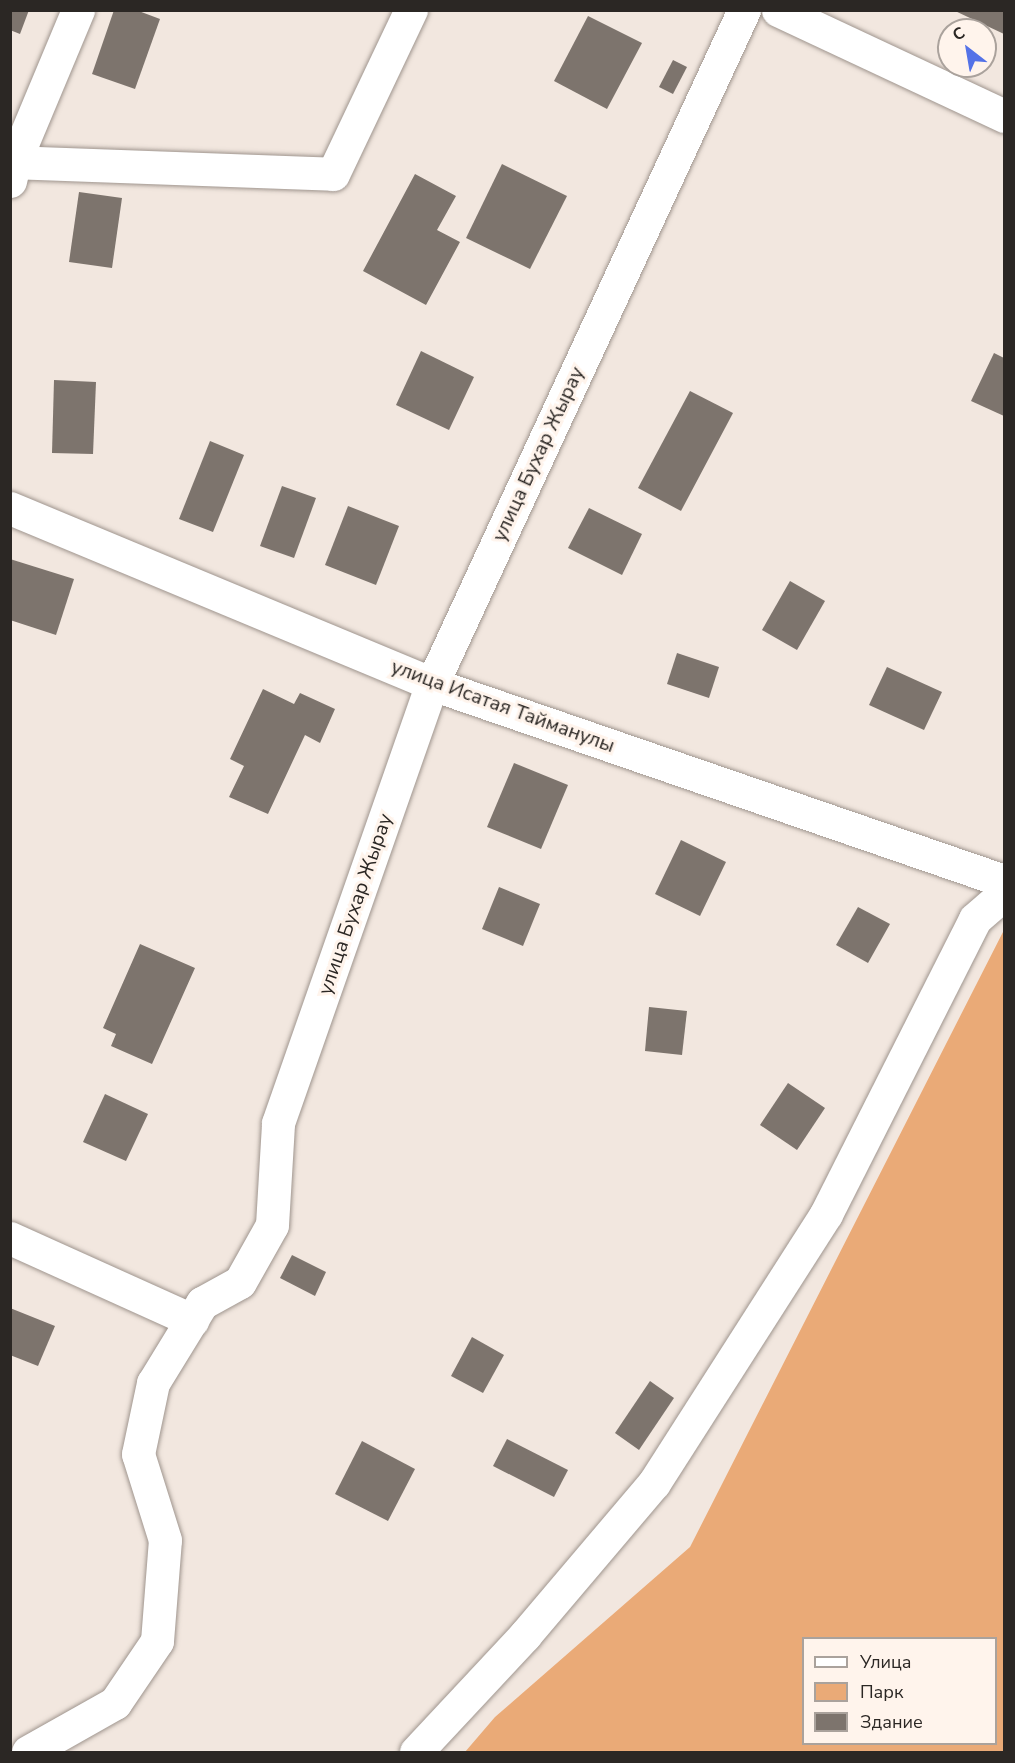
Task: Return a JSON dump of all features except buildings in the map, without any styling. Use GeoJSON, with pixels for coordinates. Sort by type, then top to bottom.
{"type":"FeatureCollection","features":[{"type":"Feature","properties":{"kind":"street"},"geometry":{"type":"LineString","coordinates":[[78,10],[12,169],[333,174],[411,10]]}},
{"type":"Feature","properties":{"kind":"street","name":"улица Бухар Жырау"},"geometry":{"type":"LineString","coordinates":[[28,1752],[115,1702],[157,1641],[165,1540],[138,1454],[153,1383],[202,1303],[240,1282],[272,1225],[278,1123],[432,684],[744,10]]}},
{"type":"Feature","properties":{"kind":"street"},"geometry":{"type":"LineString","coordinates":[[778,10],[1005,116]]}},
{"type":"Feature","properties":{"kind":"street","name":"улица Исатая Тайманулы"},"geometry":{"type":"LineString","coordinates":[[10,508],[432,684],[1005,881]]}},
{"type":"Feature","properties":{"kind":"street"},"geometry":{"type":"LineString","coordinates":[[416,1752],[525,1635],[654,1483],[826,1214],[975,919],[1005,894]]}},
{"type":"Feature","properties":{"kind":"street"},"geometry":{"type":"LineString","coordinates":[[10,1238],[192,1320]]}},
{"type":"Feature","properties":{"kind":"green space"},"geometry":{"type":"Polygon","coordinates":[[[1004,930],[1004,1752],[465,1752],[495,1717],[690,1547],[1004,930]]]}}]}
